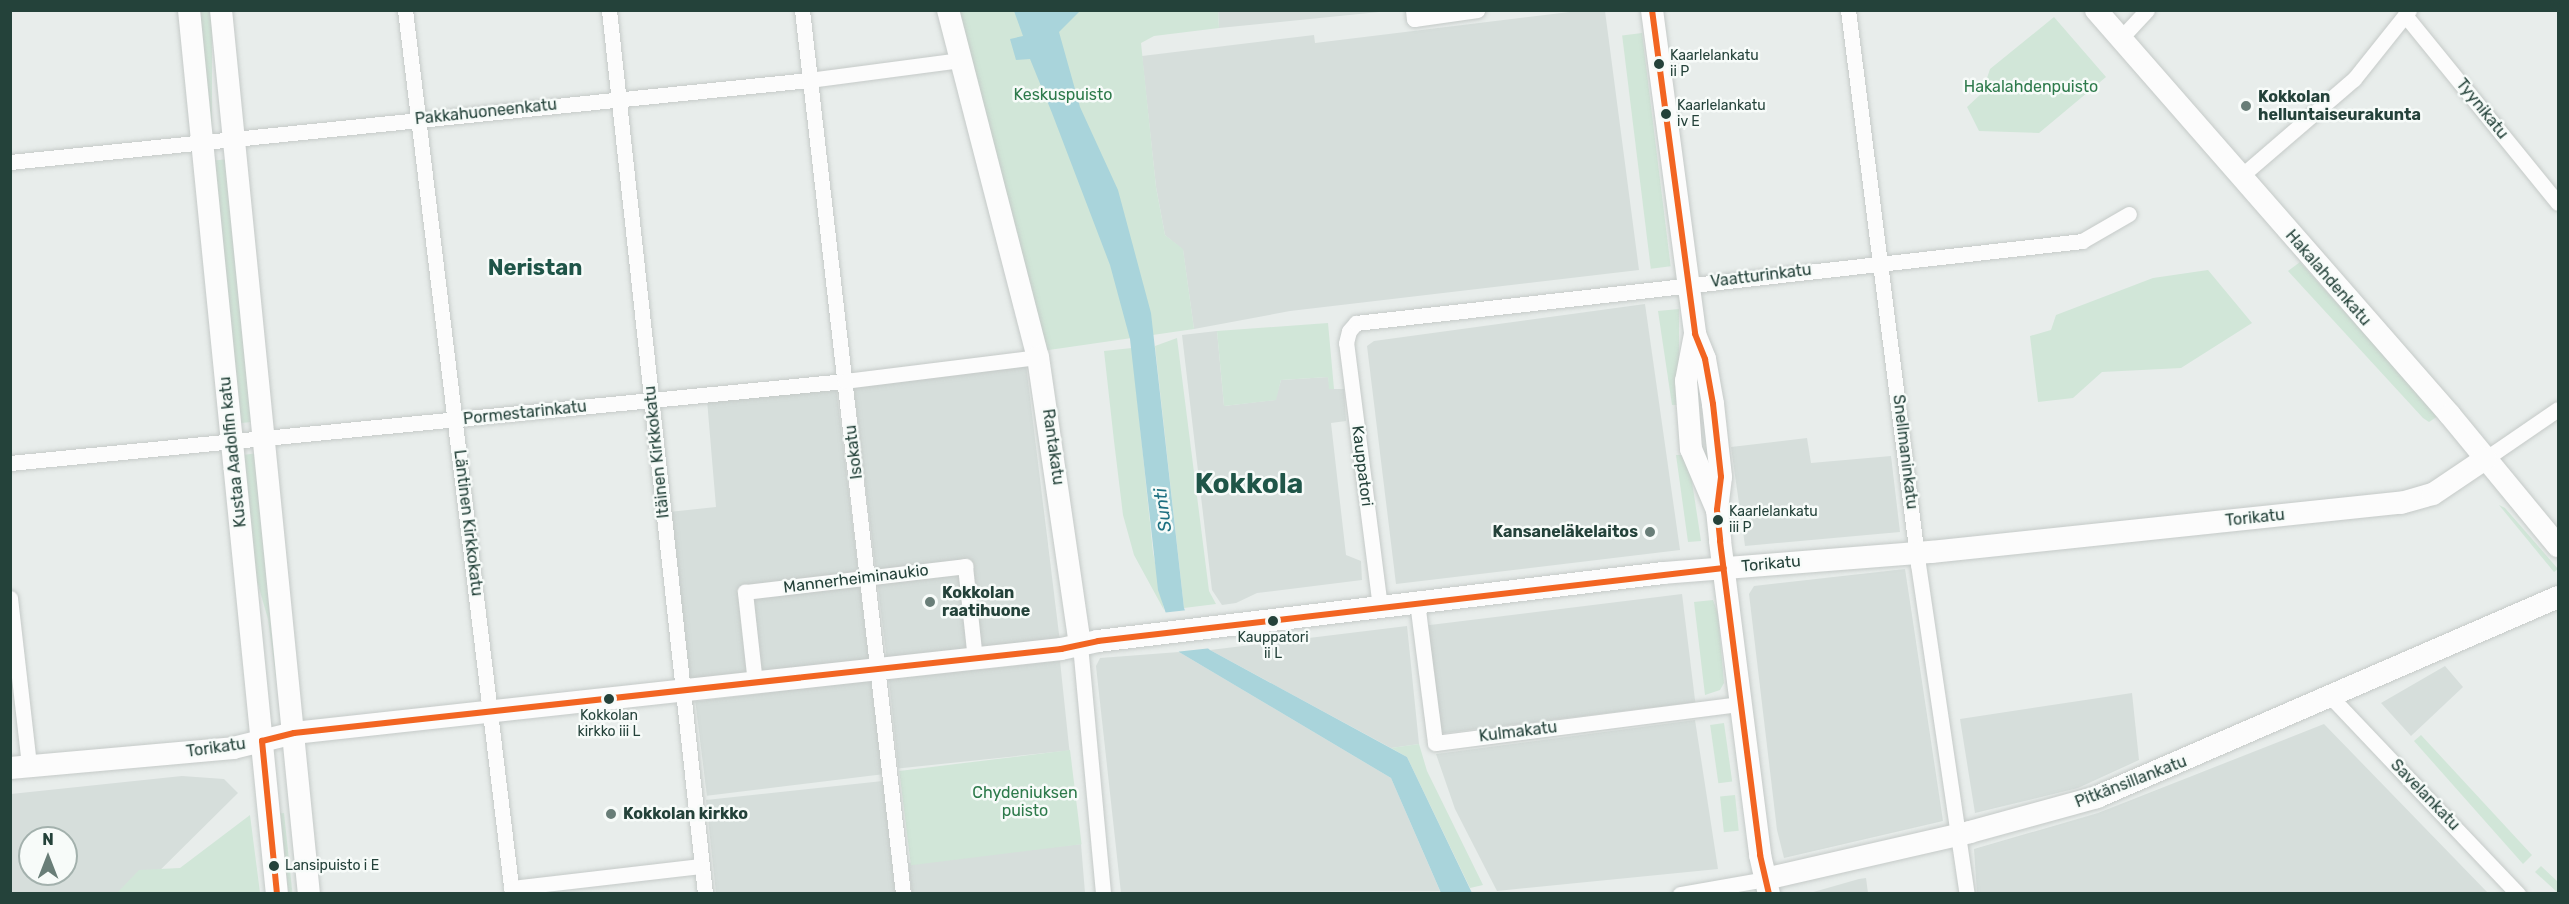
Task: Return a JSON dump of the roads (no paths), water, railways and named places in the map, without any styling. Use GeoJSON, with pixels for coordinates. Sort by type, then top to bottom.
{"type":"FeatureCollection","features":[{"type":"Feature","properties":{"kind":"street","name":"Kustaa Aadolfin katu"},"geometry":{"type":"LineString","coordinates":[[189,10],[277,894]]}},
{"type":"Feature","properties":{"kind":"street","name":"Kustaa Aadolfin katu"},"geometry":{"type":"LineString","coordinates":[[221,10],[309,894]]}},
{"type":"Feature","properties":{"kind":"street","name":"Läntinen Kirkkokatu"},"geometry":{"type":"LineString","coordinates":[[405,10],[492,712],[511,891]]}},
{"type":"Feature","properties":{"kind":"street","name":"Itäinen Kirkkokatu"},"geometry":{"type":"LineString","coordinates":[[609,10],[705,894]]}},
{"type":"Feature","properties":{"kind":"street","name":"Isokatu"},"geometry":{"type":"LineString","coordinates":[[802,10],[903,894]]}},
{"type":"Feature","properties":{"kind":"street","name":"Rantakatu"},"geometry":{"type":"LineString","coordinates":[[948,10],[1038,357],[1080,645],[1103,894]]}},
{"type":"Feature","properties":{"kind":"street"},"geometry":{"type":"LineString","coordinates":[[1413,10],[1414,19],[1476,10]]}},
{"type":"Feature","properties":{"kind":"street"},"geometry":{"type":"LineString","coordinates":[[1652,10],[1695,334],[1705,359],[1719,453],[1721,490],[1717,510],[1767,886]]}},
{"type":"Feature","properties":{"kind":"street","name":"Snellmaninkatu"},"geometry":{"type":"LineString","coordinates":[[1848,10],[1917,553],[1967,894]]}},
{"type":"Feature","properties":{"kind":"street","name":"Hakalahdenkatu"},"geometry":{"type":"LineString","coordinates":[[2096,10],[2559,546]]}},
{"type":"Feature","properties":{"kind":"street"},"geometry":{"type":"LineString","coordinates":[[2121,38],[2147,10]]}},
{"type":"Feature","properties":{"kind":"street"},"geometry":{"type":"LineString","coordinates":[[2240,177],[2354,79],[2407,13]]}},
{"type":"Feature","properties":{"kind":"street","name":"Tyynikatu"},"geometry":{"type":"LineString","coordinates":[[2407,13],[2559,203]]}},
{"type":"Feature","properties":{"kind":"street","name":"Pakkahuoneenkatu"},"geometry":{"type":"LineString","coordinates":[[10,162],[810,80],[962,60]]}},
{"type":"Feature","properties":{"kind":"street","name":"Vaatturinkatu"},"geometry":{"type":"LineString","coordinates":[[1352,325],[1880,262],[2082,241],[2129,214]]}},
{"type":"Feature","properties":{"kind":"street","name":"Kauppatori"},"geometry":{"type":"LineString","coordinates":[[1352,325],[1346,343],[1380,607]]}},
{"type":"Feature","properties":{"kind":"street","name":"Pormestarinkatu"},"geometry":{"type":"LineString","coordinates":[[10,463],[845,381],[1038,357]]}},
{"type":"Feature","properties":{"kind":"street"},"geometry":{"type":"LineString","coordinates":[[2485,459],[2559,409]]}},
{"type":"Feature","properties":{"kind":"street","name":"Torikatu"},"geometry":{"type":"LineString","coordinates":[[20,767],[233,748],[294,733],[975,659],[1417,602],[1724,568],[1917,553],[2401,503],[2433,494],[2485,459]]}},
{"type":"Feature","properties":{"kind":"street","name":"Mannerheiminaukio"},"geometry":{"type":"LineString","coordinates":[[755,683],[745,592],[965,566],[975,659]]}},
{"type":"Feature","properties":{"kind":"street","name":"Pitkänsillankatu"},"geometry":{"type":"LineString","coordinates":[[1680,894],[1767,886],[2097,797],[2559,597]]}},
{"type":"Feature","properties":{"kind":"street"},"geometry":{"type":"LineString","coordinates":[[10,598],[20,767]]}},
{"type":"Feature","properties":{"kind":"street","name":"Kulmakatu"},"geometry":{"type":"LineString","coordinates":[[1417,602],[1435,743],[1741,704]]}},
{"type":"Feature","properties":{"kind":"street","name":"Savelankatu"},"geometry":{"type":"LineString","coordinates":[[2331,697],[2518,894]]}},
{"type":"Feature","properties":{"kind":"street"},"geometry":{"type":"LineString","coordinates":[[511,891],[702,866]]}},
{"type":"Feature","properties":{"kind":"water","name":"Sunti"},"geometry":{"type":"Polygon","coordinates":[[[1014,11],[1080,11],[1059,32],[1080,107],[1118,190],[1151,313],[1184,608],[1196,638],[1210,650],[1407,757],[1472,893],[1441,893],[1391,778],[1179,652],[1158,590],[1130,339],[1110,265],[1030,59],[1016,60],[1010,39],[1023,36],[1014,11]]]}},
{"type":"Feature","properties":{"kind":"place","name":"Kaarlelankatu ii P"},"geometry":{"type":"Point","coordinates":[1659,64]}},
{"type":"Feature","properties":{"kind":"place","name":"Kokkolan helluntaiseurakunta"},"geometry":{"type":"Point","coordinates":[2246,106]}},
{"type":"Feature","properties":{"kind":"place","name":"Kaarlelankatu iv E"},"geometry":{"type":"Point","coordinates":[1666,114]}},
{"type":"Feature","properties":{"kind":"place","name":"Kaarlelankatu iii P"},"geometry":{"type":"Point","coordinates":[1718,520]}},
{"type":"Feature","properties":{"kind":"place","name":"Kansaneläkelaitos"},"geometry":{"type":"Point","coordinates":[1650,532]}},
{"type":"Feature","properties":{"kind":"place","name":"Kokkolan raatihuone"},"geometry":{"type":"Point","coordinates":[930,602]}},
{"type":"Feature","properties":{"kind":"place","name":"Kauppatori ii L"},"geometry":{"type":"Point","coordinates":[1273,621]}},
{"type":"Feature","properties":{"kind":"place","name":"Kokkolan kirkko iii L"},"geometry":{"type":"Point","coordinates":[609,699]}},
{"type":"Feature","properties":{"kind":"place","name":"Kokkolan kirkko"},"geometry":{"type":"Point","coordinates":[611,814]}},
{"type":"Feature","properties":{"kind":"place","name":"Lansipuisto i E"},"geometry":{"type":"Point","coordinates":[274,866]}},
{"type":"Feature","properties":{"kind":"district","name":"Neristan"},"geometry":{"type":"Point","coordinates":[535,268]}},
{"type":"Feature","properties":{"kind":"district","name":"Kokkola"},"geometry":{"type":"Point","coordinates":[1249,484]}},
{"type":"Feature","properties":{"kind":"park label","name":"Hakalahdenpuisto"},"geometry":{"type":"Point","coordinates":[2031,87]}},
{"type":"Feature","properties":{"kind":"park label","name":"Keskuspuisto"},"geometry":{"type":"Point","coordinates":[1063,95]}},
{"type":"Feature","properties":{"kind":"park label","name":"Chydeniuksen puisto"},"geometry":{"type":"Point","coordinates":[1025,802]}}]}
